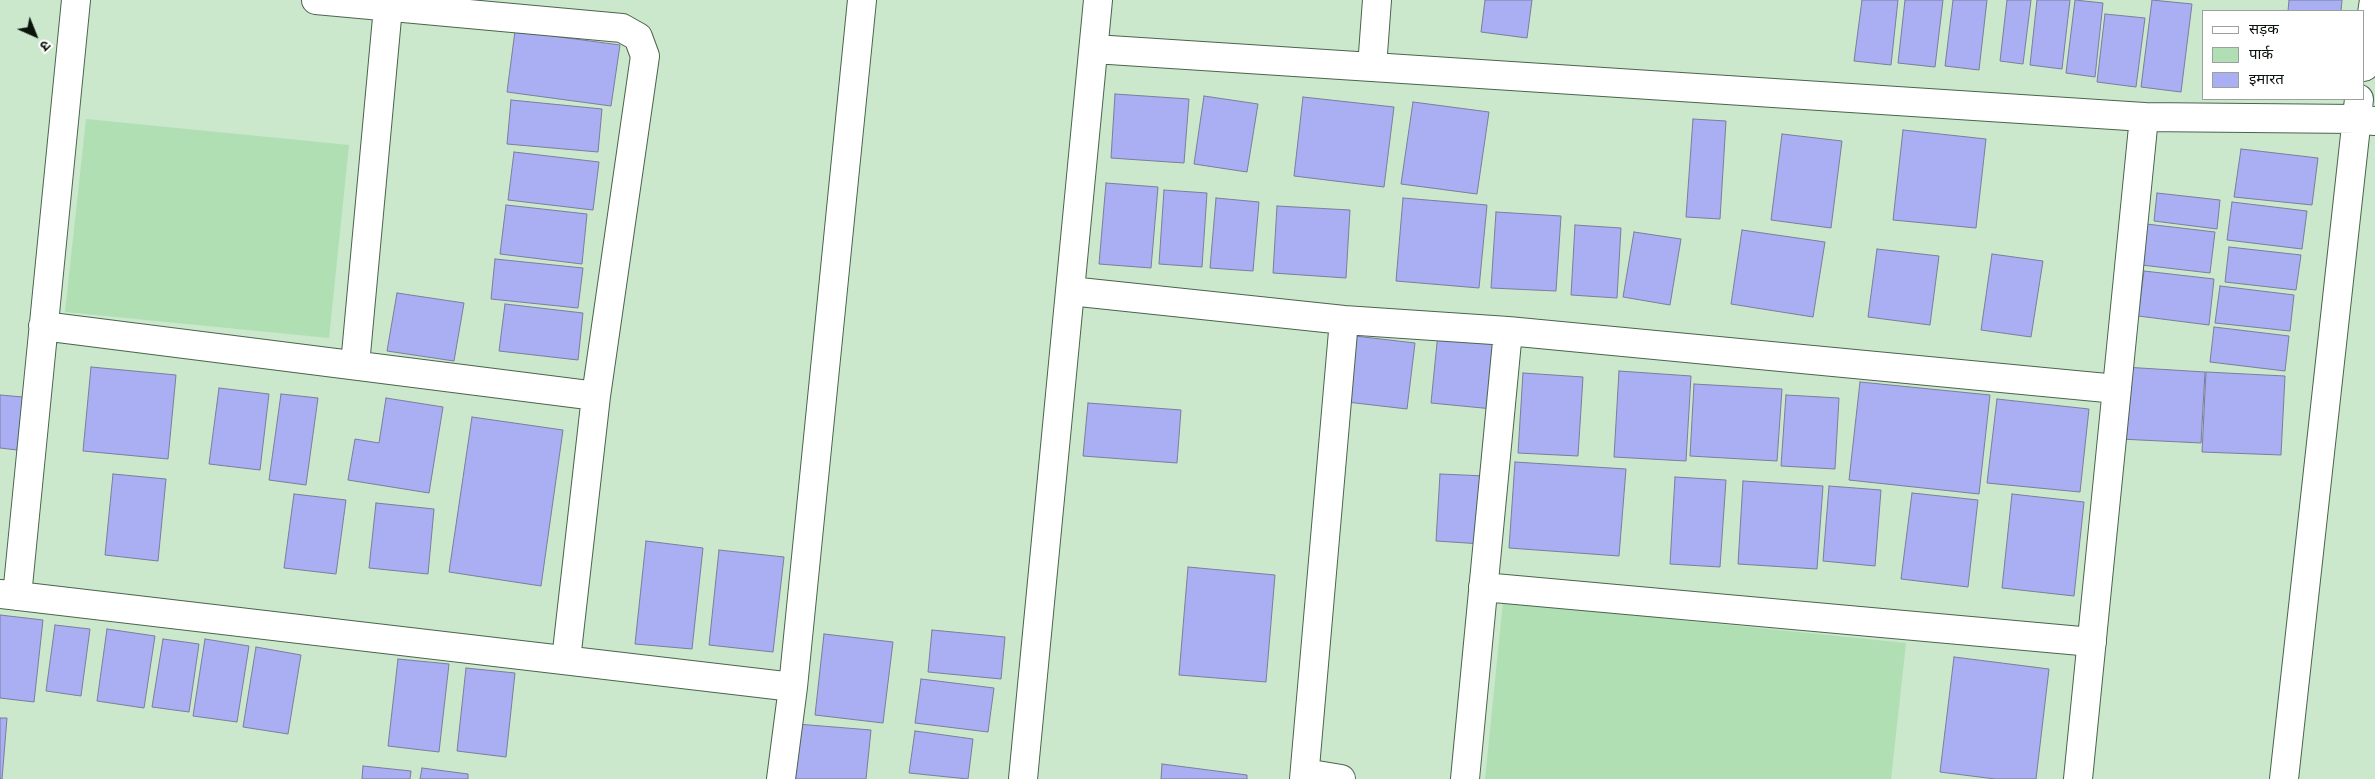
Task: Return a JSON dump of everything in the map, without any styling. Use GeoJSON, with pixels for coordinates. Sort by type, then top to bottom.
{"type":"FeatureCollection","features":[{"type":"Feature","properties":{"kind":"street"},"geometry":{"type":"LineString","coordinates":[[76,0],[43,326],[8,594],[792,687]]}},
{"type":"Feature","properties":{"kind":"street"},"geometry":{"type":"LineString","coordinates":[[316,0],[622,28],[638,37],[645,56],[596,396],[566,660]]}},
{"type":"Feature","properties":{"kind":"street"},"geometry":{"type":"LineString","coordinates":[[781,779],[862,0]]}},
{"type":"Feature","properties":{"kind":"street"},"geometry":{"type":"LineString","coordinates":[[1024,779],[1098,0]]}},
{"type":"Feature","properties":{"kind":"street"},"geometry":{"type":"LineString","coordinates":[[1372,67],[1377,0]]}},
{"type":"Feature","properties":{"kind":"street"},"geometry":{"type":"LineString","coordinates":[[2365,60],[2374,0]]}},
{"type":"Feature","properties":{"kind":"street"},"geometry":{"type":"LineString","coordinates":[[355,365],[388,7]]}},
{"type":"Feature","properties":{"kind":"street"},"geometry":{"type":"LineString","coordinates":[[1094,49],[2144,117],[2363,113],[2284,779]]}},
{"type":"Feature","properties":{"kind":"street"},"geometry":{"type":"LineString","coordinates":[[2078,779],[2144,117]]}},
{"type":"Feature","properties":{"kind":"street"},"geometry":{"type":"LineString","coordinates":[[1070,291],[1344,320],[1508,331],[2117,389]]}},
{"type":"Feature","properties":{"kind":"street"},"geometry":{"type":"LineString","coordinates":[[1341,779],[1304,776],[1344,320]]}},
{"type":"Feature","properties":{"kind":"street"},"geometry":{"type":"LineString","coordinates":[[43,326],[596,396]]}},
{"type":"Feature","properties":{"kind":"street"},"geometry":{"type":"LineString","coordinates":[[1465,779],[1508,331]]}},
{"type":"Feature","properties":{"kind":"street"},"geometry":{"type":"LineString","coordinates":[[1483,587],[2092,642]]}},
{"type":"Feature","properties":{"kind":"green space"},"geometry":{"type":"Polygon","coordinates":[[[86,119],[349,145],[329,338],[65,312],[86,119]]]}},
{"type":"Feature","properties":{"kind":"green space"},"geometry":{"type":"Polygon","coordinates":[[[1503,602],[1906,643],[1891,779],[1485,779],[1503,602]]]}},
{"type":"Feature","properties":{"kind":"building"},"geometry":{"type":"Polygon","coordinates":[[[1485,0],[1532,0],[1527,38],[1481,32],[1485,0]]]}},
{"type":"Feature","properties":{"kind":"building"},"geometry":{"type":"Polygon","coordinates":[[[1862,0],[1898,0],[1891,65],[1854,61],[1862,0]]]}},
{"type":"Feature","properties":{"kind":"building"},"geometry":{"type":"Polygon","coordinates":[[[1905,0],[1943,0],[1935,67],[1898,63],[1905,0]]]}},
{"type":"Feature","properties":{"kind":"building"},"geometry":{"type":"Polygon","coordinates":[[[1953,0],[1987,0],[1979,70],[1945,66],[1953,0]]]}},
{"type":"Feature","properties":{"kind":"building"},"geometry":{"type":"Polygon","coordinates":[[[2007,0],[2031,0],[2023,64],[2000,61],[2007,0]]]}},
{"type":"Feature","properties":{"kind":"building"},"geometry":{"type":"Polygon","coordinates":[[[2037,0],[2070,0],[2062,69],[2030,65],[2037,0]]]}},
{"type":"Feature","properties":{"kind":"building"},"geometry":{"type":"Polygon","coordinates":[[[2075,0],[2103,3],[2095,77],[2066,73],[2075,0]]]}},
{"type":"Feature","properties":{"kind":"building"},"geometry":{"type":"Polygon","coordinates":[[[2152,0],[2192,4],[2181,92],[2141,87],[2152,0]]]}},
{"type":"Feature","properties":{"kind":"building"},"geometry":{"type":"Polygon","coordinates":[[[2289,0],[2342,0],[2341,10],[2288,10],[2289,0]]]}},
{"type":"Feature","properties":{"kind":"building"},"geometry":{"type":"Polygon","coordinates":[[[2105,14],[2145,18],[2136,87],[2097,82],[2105,14]]]}},
{"type":"Feature","properties":{"kind":"building"},"geometry":{"type":"Polygon","coordinates":[[[515,31],[620,45],[611,106],[507,92],[515,31]]]}},
{"type":"Feature","properties":{"kind":"building"},"geometry":{"type":"Polygon","coordinates":[[[1115,94],[1189,99],[1184,163],[1111,158],[1115,94]]]}},
{"type":"Feature","properties":{"kind":"building"},"geometry":{"type":"Polygon","coordinates":[[[1204,96],[1258,104],[1247,172],[1194,164],[1204,96]]]}},
{"type":"Feature","properties":{"kind":"building"},"geometry":{"type":"Polygon","coordinates":[[[1303,97],[1394,107],[1384,187],[1294,176],[1303,97]]]}},
{"type":"Feature","properties":{"kind":"building"},"geometry":{"type":"Polygon","coordinates":[[[511,100],[602,109],[598,152],[507,144],[511,100]]]}},
{"type":"Feature","properties":{"kind":"building"},"geometry":{"type":"Polygon","coordinates":[[[1413,102],[1489,112],[1477,194],[1401,184],[1413,102]]]}},
{"type":"Feature","properties":{"kind":"building"},"geometry":{"type":"Polygon","coordinates":[[[1693,119],[1726,121],[1720,219],[1686,217],[1693,119]]]}},
{"type":"Feature","properties":{"kind":"building"},"geometry":{"type":"Polygon","coordinates":[[[1903,130],[1986,139],[1976,228],[1893,220],[1903,130]]]}},
{"type":"Feature","properties":{"kind":"building"},"geometry":{"type":"Polygon","coordinates":[[[1782,134],[1842,141],[1831,228],[1771,220],[1782,134]]]}},
{"type":"Feature","properties":{"kind":"building"},"geometry":{"type":"Polygon","coordinates":[[[2241,149],[2318,158],[2312,205],[2234,197],[2241,149]]]}},
{"type":"Feature","properties":{"kind":"building"},"geometry":{"type":"Polygon","coordinates":[[[514,152],[599,162],[593,210],[508,200],[514,152]]]}},
{"type":"Feature","properties":{"kind":"building"},"geometry":{"type":"Polygon","coordinates":[[[1106,183],[1158,187],[1151,268],[1099,264],[1106,183]]]}},
{"type":"Feature","properties":{"kind":"building"},"geometry":{"type":"Polygon","coordinates":[[[1164,190],[1207,193],[1202,267],[1159,264],[1164,190]]]}},
{"type":"Feature","properties":{"kind":"building"},"geometry":{"type":"Polygon","coordinates":[[[2157,193],[2220,200],[2217,229],[2154,221],[2157,193]]]}},
{"type":"Feature","properties":{"kind":"building"},"geometry":{"type":"Polygon","coordinates":[[[1216,198],[1259,202],[1253,271],[1210,268],[1216,198]]]}},
{"type":"Feature","properties":{"kind":"building"},"geometry":{"type":"Polygon","coordinates":[[[1403,198],[1487,205],[1479,288],[1396,281],[1403,198]]]}},
{"type":"Feature","properties":{"kind":"building"},"geometry":{"type":"Polygon","coordinates":[[[2232,202],[2307,211],[2302,249],[2227,240],[2232,202]]]}},
{"type":"Feature","properties":{"kind":"building"},"geometry":{"type":"Polygon","coordinates":[[[506,205],[587,214],[582,264],[500,254],[506,205]]]}},
{"type":"Feature","properties":{"kind":"building"},"geometry":{"type":"Polygon","coordinates":[[[1277,206],[1350,210],[1346,278],[1273,273],[1277,206]]]}},
{"type":"Feature","properties":{"kind":"building"},"geometry":{"type":"Polygon","coordinates":[[[1496,212],[1561,216],[1556,291],[1491,288],[1496,212]]]}},
{"type":"Feature","properties":{"kind":"building"},"geometry":{"type":"Polygon","coordinates":[[[2138,223],[2215,232],[2210,273],[2133,264],[2138,223]]]}},
{"type":"Feature","properties":{"kind":"building"},"geometry":{"type":"Polygon","coordinates":[[[1575,225],[1621,228],[1617,298],[1571,295],[1575,225]]]}},
{"type":"Feature","properties":{"kind":"building"},"geometry":{"type":"Polygon","coordinates":[[[1742,230],[1825,242],[1813,317],[1731,304],[1742,230]]]}},
{"type":"Feature","properties":{"kind":"building"},"geometry":{"type":"Polygon","coordinates":[[[1634,232],[1681,239],[1670,305],[1623,297],[1634,232]]]}},
{"type":"Feature","properties":{"kind":"building"},"geometry":{"type":"Polygon","coordinates":[[[2229,247],[2301,255],[2296,290],[2225,282],[2229,247]]]}},
{"type":"Feature","properties":{"kind":"building"},"geometry":{"type":"Polygon","coordinates":[[[1877,249],[1939,256],[1930,325],[1868,317],[1877,249]]]}},
{"type":"Feature","properties":{"kind":"building"},"geometry":{"type":"Polygon","coordinates":[[[1992,254],[2043,261],[2031,337],[1981,330],[1992,254]]]}},
{"type":"Feature","properties":{"kind":"building"},"geometry":{"type":"Polygon","coordinates":[[[495,259],[583,268],[578,308],[491,299],[495,259]]]}},
{"type":"Feature","properties":{"kind":"building"},"geometry":{"type":"Polygon","coordinates":[[[2144,271],[2214,279],[2209,325],[2138,316],[2144,271]]]}},
{"type":"Feature","properties":{"kind":"building"},"geometry":{"type":"Polygon","coordinates":[[[2220,286],[2294,295],[2290,331],[2215,323],[2220,286]]]}},
{"type":"Feature","properties":{"kind":"building"},"geometry":{"type":"Polygon","coordinates":[[[397,293],[464,303],[454,361],[387,351],[397,293]]]}},
{"type":"Feature","properties":{"kind":"building"},"geometry":{"type":"Polygon","coordinates":[[[505,304],[583,313],[578,360],[499,351],[505,304]]]}},
{"type":"Feature","properties":{"kind":"building"},"geometry":{"type":"Polygon","coordinates":[[[2214,327],[2289,336],[2285,371],[2210,362],[2214,327]]]}},
{"type":"Feature","properties":{"kind":"building"},"geometry":{"type":"Polygon","coordinates":[[[1438,333],[1499,338],[1493,409],[1431,403],[1438,333]]]}},
{"type":"Feature","properties":{"kind":"building"},"geometry":{"type":"Polygon","coordinates":[[[1355,336],[1415,343],[1407,409],[1347,402],[1355,336]]]}},
{"type":"Feature","properties":{"kind":"building"},"geometry":{"type":"Polygon","coordinates":[[[91,367],[176,375],[168,459],[83,451],[91,367]]]}},
{"type":"Feature","properties":{"kind":"building"},"geometry":{"type":"Polygon","coordinates":[[[2124,367],[2205,372],[2201,443],[2120,439],[2124,367]]]}},
{"type":"Feature","properties":{"kind":"building"},"geometry":{"type":"Polygon","coordinates":[[[1619,371],[1691,376],[1686,461],[1614,457],[1619,371]]]}},
{"type":"Feature","properties":{"kind":"building"},"geometry":{"type":"Polygon","coordinates":[[[2206,372],[2285,376],[2281,455],[2202,452],[2206,372]]]}},
{"type":"Feature","properties":{"kind":"building"},"geometry":{"type":"Polygon","coordinates":[[[1523,373],[1583,377],[1578,456],[1518,453],[1523,373]]]}},
{"type":"Feature","properties":{"kind":"building"},"geometry":{"type":"Polygon","coordinates":[[[1860,382],[1990,395],[1979,494],[1849,480],[1860,382]]]}},
{"type":"Feature","properties":{"kind":"building"},"geometry":{"type":"Polygon","coordinates":[[[1694,384],[1782,389],[1777,461],[1690,456],[1694,384]]]}},
{"type":"Feature","properties":{"kind":"building"},"geometry":{"type":"Polygon","coordinates":[[[219,388],[269,394],[260,470],[209,464],[219,388]]]}},
{"type":"Feature","properties":{"kind":"building"},"geometry":{"type":"Polygon","coordinates":[[[281,394],[318,398],[306,485],[269,480],[281,394]]]}},
{"type":"Feature","properties":{"kind":"building"},"geometry":{"type":"Polygon","coordinates":[[[0,395],[23,397],[17,450],[0,448],[0,395]]]}},
{"type":"Feature","properties":{"kind":"building"},"geometry":{"type":"Polygon","coordinates":[[[1786,395],[1839,398],[1835,469],[1781,466],[1786,395]]]}},
{"type":"Feature","properties":{"kind":"building"},"geometry":{"type":"Polygon","coordinates":[[[386,398],[443,407],[429,493],[348,480],[355,439],[379,443],[386,398]]]}},
{"type":"Feature","properties":{"kind":"building"},"geometry":{"type":"Polygon","coordinates":[[[1997,399],[2089,409],[2080,492],[1987,483],[1997,399]]]}},
{"type":"Feature","properties":{"kind":"building"},"geometry":{"type":"Polygon","coordinates":[[[1088,403],[1181,410],[1177,463],[1083,456],[1088,403]]]}},
{"type":"Feature","properties":{"kind":"building"},"geometry":{"type":"Polygon","coordinates":[[[472,417],[563,430],[541,586],[449,572],[472,417]]]}},
{"type":"Feature","properties":{"kind":"building"},"geometry":{"type":"Polygon","coordinates":[[[1515,462],[1626,469],[1619,556],[1509,548],[1515,462]]]}},
{"type":"Feature","properties":{"kind":"building"},"geometry":{"type":"Polygon","coordinates":[[[113,474],[166,479],[158,561],[105,555],[113,474]]]}},
{"type":"Feature","properties":{"kind":"building"},"geometry":{"type":"Polygon","coordinates":[[[1440,474],[1486,476],[1482,544],[1436,541],[1440,474]]]}},
{"type":"Feature","properties":{"kind":"building"},"geometry":{"type":"Polygon","coordinates":[[[1675,477],[1726,480],[1720,567],[1670,564],[1675,477]]]}},
{"type":"Feature","properties":{"kind":"building"},"geometry":{"type":"Polygon","coordinates":[[[1743,481],[1823,486],[1817,569],[1738,564],[1743,481]]]}},
{"type":"Feature","properties":{"kind":"building"},"geometry":{"type":"Polygon","coordinates":[[[1829,486],[1881,490],[1875,566],[1823,561],[1829,486]]]}},
{"type":"Feature","properties":{"kind":"building"},"geometry":{"type":"Polygon","coordinates":[[[1912,493],[1978,500],[1968,587],[1901,579],[1912,493]]]}},
{"type":"Feature","properties":{"kind":"building"},"geometry":{"type":"Polygon","coordinates":[[[294,494],[346,500],[336,574],[284,568],[294,494]]]}},
{"type":"Feature","properties":{"kind":"building"},"geometry":{"type":"Polygon","coordinates":[[[2012,494],[2084,502],[2074,596],[2002,588],[2012,494]]]}},
{"type":"Feature","properties":{"kind":"building"},"geometry":{"type":"Polygon","coordinates":[[[376,503],[434,509],[428,574],[369,568],[376,503]]]}},
{"type":"Feature","properties":{"kind":"building"},"geometry":{"type":"Polygon","coordinates":[[[646,541],[703,548],[692,649],[635,644],[646,541]]]}},
{"type":"Feature","properties":{"kind":"building"},"geometry":{"type":"Polygon","coordinates":[[[719,550],[784,557],[773,652],[709,645],[719,550]]]}},
{"type":"Feature","properties":{"kind":"building"},"geometry":{"type":"Polygon","coordinates":[[[1188,567],[1275,575],[1266,682],[1179,675],[1188,567]]]}},
{"type":"Feature","properties":{"kind":"building"},"geometry":{"type":"Polygon","coordinates":[[[0,615],[43,620],[34,702],[0,698],[0,615]]]}},
{"type":"Feature","properties":{"kind":"building"},"geometry":{"type":"Polygon","coordinates":[[[55,625],[90,629],[81,696],[46,691],[55,625]]]}},
{"type":"Feature","properties":{"kind":"building"},"geometry":{"type":"Polygon","coordinates":[[[107,629],[155,636],[144,708],[97,701],[107,629]]]}},
{"type":"Feature","properties":{"kind":"building"},"geometry":{"type":"Polygon","coordinates":[[[932,630],[1005,637],[1001,679],[928,672],[932,630]]]}},
{"type":"Feature","properties":{"kind":"building"},"geometry":{"type":"Polygon","coordinates":[[[824,634],[893,642],[883,723],[815,715],[824,634]]]}},
{"type":"Feature","properties":{"kind":"building"},"geometry":{"type":"Polygon","coordinates":[[[163,639],[199,644],[189,712],[152,707],[163,639]]]}},
{"type":"Feature","properties":{"kind":"building"},"geometry":{"type":"Polygon","coordinates":[[[205,639],[249,646],[237,722],[193,716],[205,639]]]}},
{"type":"Feature","properties":{"kind":"building"},"geometry":{"type":"Polygon","coordinates":[[[256,647],[301,655],[288,734],[243,727],[256,647]]]}},
{"type":"Feature","properties":{"kind":"building"},"geometry":{"type":"Polygon","coordinates":[[[1954,657],[2049,669],[2036,779],[1995,779],[1940,772],[1954,657]]]}},
{"type":"Feature","properties":{"kind":"building"},"geometry":{"type":"Polygon","coordinates":[[[398,659],[449,664],[439,752],[388,746],[398,659]]]}},
{"type":"Feature","properties":{"kind":"building"},"geometry":{"type":"Polygon","coordinates":[[[466,668],[515,673],[506,757],[457,751],[466,668]]]}},
{"type":"Feature","properties":{"kind":"building"},"geometry":{"type":"Polygon","coordinates":[[[921,679],[994,688],[988,732],[915,723],[921,679]]]}},
{"type":"Feature","properties":{"kind":"building"},"geometry":{"type":"Polygon","coordinates":[[[0,718],[7,718],[2,779],[0,779],[0,718]]]}},
{"type":"Feature","properties":{"kind":"building"},"geometry":{"type":"Polygon","coordinates":[[[797,724],[871,730],[866,779],[792,779],[797,724]]]}},
{"type":"Feature","properties":{"kind":"building"},"geometry":{"type":"Polygon","coordinates":[[[915,731],[973,739],[968,779],[909,773],[915,731]]]}},
{"type":"Feature","properties":{"kind":"building"},"geometry":{"type":"Polygon","coordinates":[[[1162,764],[1247,775],[1247,779],[1161,779],[1162,764]]]}},
{"type":"Feature","properties":{"kind":"building"},"geometry":{"type":"Polygon","coordinates":[[[363,766],[411,771],[410,779],[362,779],[363,766]]]}},
{"type":"Feature","properties":{"kind":"building"},"geometry":{"type":"Polygon","coordinates":[[[422,768],[468,774],[468,779],[420,779],[422,768]]]}}]}
